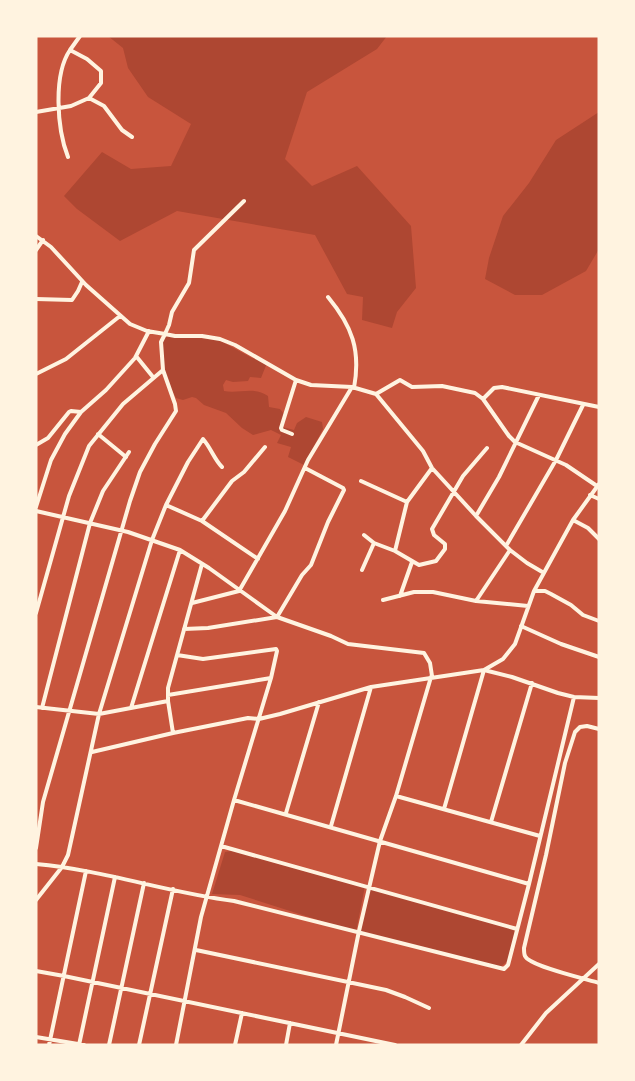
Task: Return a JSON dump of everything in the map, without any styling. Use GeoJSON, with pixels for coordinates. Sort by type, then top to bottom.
{"type":"FeatureCollection","features":[{"type":"Feature","properties":{"kind":"street"},"geometry":{"type":"LineString","coordinates":[[68,157],[58,108],[58,93],[65,57],[80,36]]}},
{"type":"Feature","properties":{"kind":"street"},"geometry":{"type":"LineString","coordinates":[[36,112],[71,106],[89,98],[101,83],[101,71],[87,58],[70,50]]}},
{"type":"Feature","properties":{"kind":"street"},"geometry":{"type":"LineString","coordinates":[[89,98],[104,106],[122,130],[132,137]]}},
{"type":"Feature","properties":{"kind":"street"},"geometry":{"type":"LineString","coordinates":[[36,848],[43,802],[68,710],[130,501],[140,472],[176,411],[162,370],[161,342],[169,325],[172,312],[189,283],[194,250],[244,201]]}},
{"type":"Feature","properties":{"kind":"street"},"geometry":{"type":"LineString","coordinates":[[36,236],[43,240],[65,261],[82,282],[130,324],[149,331],[175,336],[202,336],[220,339],[235,345],[296,380],[311,385],[353,387],[376,394],[423,451],[432,468],[476,516],[510,550],[544,573]]}},
{"type":"Feature","properties":{"kind":"street"},"geometry":{"type":"LineString","coordinates":[[36,250],[43,240]]}},
{"type":"Feature","properties":{"kind":"street"},"geometry":{"type":"LineString","coordinates":[[36,299],[72,300],[82,282]]}},
{"type":"Feature","properties":{"kind":"street"},"geometry":{"type":"LineString","coordinates":[[192,603],[239,591],[285,511],[305,468],[330,423],[353,387],[357,370],[356,349],[347,324],[328,297]]}},
{"type":"Feature","properties":{"kind":"street"},"geometry":{"type":"LineString","coordinates":[[36,374],[66,359],[120,316]]}},
{"type":"Feature","properties":{"kind":"street"},"geometry":{"type":"LineString","coordinates":[[36,507],[51,460],[65,434],[81,412],[106,390],[136,356],[149,331]]}},
{"type":"Feature","properties":{"kind":"street"},"geometry":{"type":"LineString","coordinates":[[136,356],[153,377]]}},
{"type":"Feature","properties":{"kind":"street"},"geometry":{"type":"LineString","coordinates":[[36,612],[63,516],[89,446],[123,404],[162,370]]}},
{"type":"Feature","properties":{"kind":"street"},"geometry":{"type":"LineString","coordinates":[[292,434],[281,428],[296,380]]}},
{"type":"Feature","properties":{"kind":"street"},"geometry":{"type":"LineString","coordinates":[[92,752],[248,718],[259,719],[371,687],[484,670],[503,659],[515,644],[534,591],[573,520],[598,485],[556,460],[515,442],[483,399],[475,393],[433,385],[412,387],[400,380],[376,394]]}},
{"type":"Feature","properties":{"kind":"street"},"geometry":{"type":"LineString","coordinates":[[483,399],[494,388],[502,388],[599,407]]}},
{"type":"Feature","properties":{"kind":"street"},"geometry":{"type":"LineString","coordinates":[[476,516],[499,477],[539,395]]}},
{"type":"Feature","properties":{"kind":"street"},"geometry":{"type":"LineString","coordinates":[[506,546],[556,460],[583,405]]}},
{"type":"Feature","properties":{"kind":"street"},"geometry":{"type":"LineString","coordinates":[[36,445],[48,438],[69,412],[81,412]]}},
{"type":"Feature","properties":{"kind":"street"},"geometry":{"type":"LineString","coordinates":[[98,434],[126,457]]}},
{"type":"Feature","properties":{"kind":"street"},"geometry":{"type":"LineString","coordinates":[[36,900],[68,855],[99,714],[152,540],[166,505],[188,462],[203,439],[222,467]]}},
{"type":"Feature","properties":{"kind":"street"},"geometry":{"type":"LineString","coordinates":[[202,521],[232,481],[244,472],[265,447]]}},
{"type":"Feature","properties":{"kind":"street"},"geometry":{"type":"LineString","coordinates":[[364,535],[374,543],[394,551],[418,565],[436,561],[445,549],[445,544],[434,535],[432,530],[470,466],[487,448]]}},
{"type":"Feature","properties":{"kind":"street"},"geometry":{"type":"LineString","coordinates":[[42,708],[90,523],[103,491],[129,452]]}},
{"type":"Feature","properties":{"kind":"street"},"geometry":{"type":"LineString","coordinates":[[277,617],[310,565],[344,490],[305,468]]}},
{"type":"Feature","properties":{"kind":"street"},"geometry":{"type":"LineString","coordinates":[[394,551],[408,502],[432,468]]}},
{"type":"Feature","properties":{"kind":"street"},"geometry":{"type":"LineString","coordinates":[[361,481],[408,502]]}},
{"type":"Feature","properties":{"kind":"street"},"geometry":{"type":"LineString","coordinates":[[590,495],[599,499]]}},
{"type":"Feature","properties":{"kind":"street"},"geometry":{"type":"LineString","coordinates":[[166,505],[202,521],[258,559]]}},
{"type":"Feature","properties":{"kind":"street"},"geometry":{"type":"LineString","coordinates":[[36,511],[122,531],[180,550],[239,591],[251,597],[277,617],[348,644],[424,653],[430,663],[432,677],[396,796],[380,841],[336,1045]]}},
{"type":"Feature","properties":{"kind":"street"},"geometry":{"type":"LineString","coordinates":[[573,520],[588,528],[599,539]]}},
{"type":"Feature","properties":{"kind":"street"},"geometry":{"type":"LineString","coordinates":[[362,570],[374,543]]}},
{"type":"Feature","properties":{"kind":"street"},"geometry":{"type":"LineString","coordinates":[[131,708],[180,550]]}},
{"type":"Feature","properties":{"kind":"street"},"geometry":{"type":"LineString","coordinates":[[476,601],[510,550]]}},
{"type":"Feature","properties":{"kind":"street"},"geometry":{"type":"LineString","coordinates":[[400,596],[412,562]]}},
{"type":"Feature","properties":{"kind":"street"},"geometry":{"type":"LineString","coordinates":[[173,733],[168,695],[202,564]]}},
{"type":"Feature","properties":{"kind":"street"},"geometry":{"type":"LineString","coordinates":[[534,591],[545,591],[571,605],[583,615],[599,621]]}},
{"type":"Feature","properties":{"kind":"street"},"geometry":{"type":"LineString","coordinates":[[383,600],[414,592],[434,592],[476,601],[528,606]]}},
{"type":"Feature","properties":{"kind":"street"},"geometry":{"type":"LineString","coordinates":[[184,629],[208,628],[277,617]]}},
{"type":"Feature","properties":{"kind":"street"},"geometry":{"type":"LineString","coordinates":[[521,626],[561,644],[599,657]]}},
{"type":"Feature","properties":{"kind":"street"},"geometry":{"type":"LineString","coordinates":[[176,1045],[201,917],[271,678],[277,651],[276,649],[203,659],[177,655]]}},
{"type":"Feature","properties":{"kind":"street"},"geometry":{"type":"LineString","coordinates":[[484,670],[574,697],[599,698]]}},
{"type":"Feature","properties":{"kind":"street"},"geometry":{"type":"LineString","coordinates":[[444,809],[484,670]]}},
{"type":"Feature","properties":{"kind":"street"},"geometry":{"type":"LineString","coordinates":[[168,695],[271,678]]}},
{"type":"Feature","properties":{"kind":"street"},"geometry":{"type":"LineString","coordinates":[[491,822],[532,684]]}},
{"type":"Feature","properties":{"kind":"street"},"geometry":{"type":"LineString","coordinates":[[331,826],[371,687]]}},
{"type":"Feature","properties":{"kind":"street"},"geometry":{"type":"LineString","coordinates":[[36,864],[62,866],[173,889],[206,898],[234,901],[504,970],[508,966],[574,697]]}},
{"type":"Feature","properties":{"kind":"street"},"geometry":{"type":"LineString","coordinates":[[36,707],[99,714],[168,702]]}},
{"type":"Feature","properties":{"kind":"street"},"geometry":{"type":"LineString","coordinates":[[286,813],[319,702]]}},
{"type":"Feature","properties":{"kind":"street"},"geometry":{"type":"LineString","coordinates":[[599,729],[587,726],[580,727],[575,732],[565,763],[524,948],[525,956],[529,961],[599,983]]}},
{"type":"Feature","properties":{"kind":"street"},"geometry":{"type":"LineString","coordinates":[[396,796],[540,836]]}},
{"type":"Feature","properties":{"kind":"street"},"geometry":{"type":"LineString","coordinates":[[234,800],[286,813],[529,884]]}},
{"type":"Feature","properties":{"kind":"street"},"geometry":{"type":"LineString","coordinates":[[221,846],[517,928]]}},
{"type":"Feature","properties":{"kind":"street"},"geometry":{"type":"LineString","coordinates":[[50,1042],[86,871]]}},
{"type":"Feature","properties":{"kind":"street"},"geometry":{"type":"LineString","coordinates":[[36,1037],[50,1042],[81,1044],[92,982],[115,877]]}},
{"type":"Feature","properties":{"kind":"street"},"geometry":{"type":"LineString","coordinates":[[109,1045],[144,883]]}},
{"type":"Feature","properties":{"kind":"street"},"geometry":{"type":"LineString","coordinates":[[139,1045],[173,889]]}},
{"type":"Feature","properties":{"kind":"street"},"geometry":{"type":"LineString","coordinates":[[196,950],[386,990],[429,1008]]}},
{"type":"Feature","properties":{"kind":"street"},"geometry":{"type":"LineString","coordinates":[[521,1045],[546,1013],[599,964]]}},
{"type":"Feature","properties":{"kind":"street"},"geometry":{"type":"LineString","coordinates":[[36,971],[395,1045]]}},
{"type":"Feature","properties":{"kind":"street"},"geometry":{"type":"LineString","coordinates":[[235,1045],[242,1013]]}},
{"type":"Feature","properties":{"kind":"street"},"geometry":{"type":"LineString","coordinates":[[286,1045],[290,1023]]}},
{"type":"Feature","properties":{"kind":"shaded area"},"geometry":{"type":"Polygon","coordinates":[[[108,36],[387,36],[377,49],[307,92],[285,159],[312,186],[357,166],[411,226],[416,288],[397,312],[392,328],[362,320],[363,297],[347,294],[315,235],[177,211],[120,241],[77,209],[64,196],[102,152],[131,169],[171,166],[191,124],[148,97],[128,68],[123,48],[108,36]]]}},
{"type":"Feature","properties":{"kind":"shaded area"},"geometry":{"type":"Polygon","coordinates":[[[599,112],[599,249],[586,271],[542,295],[515,295],[485,279],[489,258],[503,216],[529,183],[556,140],[599,112]]]}},
{"type":"Feature","properties":{"kind":"shaded area"},"geometry":{"type":"Polygon","coordinates":[[[177,336],[219,340],[252,358],[267,363],[261,378],[250,377],[248,381],[233,382],[226,380],[223,385],[224,391],[257,391],[268,396],[269,407],[280,409],[284,414],[282,427],[294,430],[297,423],[306,417],[322,422],[323,429],[304,465],[288,457],[291,447],[277,443],[281,435],[271,430],[253,435],[242,428],[226,413],[204,405],[196,398],[192,397],[183,400],[176,398],[165,377],[162,345],[164,337],[177,336]]]}},
{"type":"Feature","properties":{"kind":"shaded area"},"geometry":{"type":"Polygon","coordinates":[[[237,850],[365,886],[356,932],[240,895],[212,894],[225,852],[237,850]]]}},
{"type":"Feature","properties":{"kind":"shaded area"},"geometry":{"type":"Polygon","coordinates":[[[369,888],[515,928],[510,959],[499,968],[359,931],[369,888]]]}}]}
